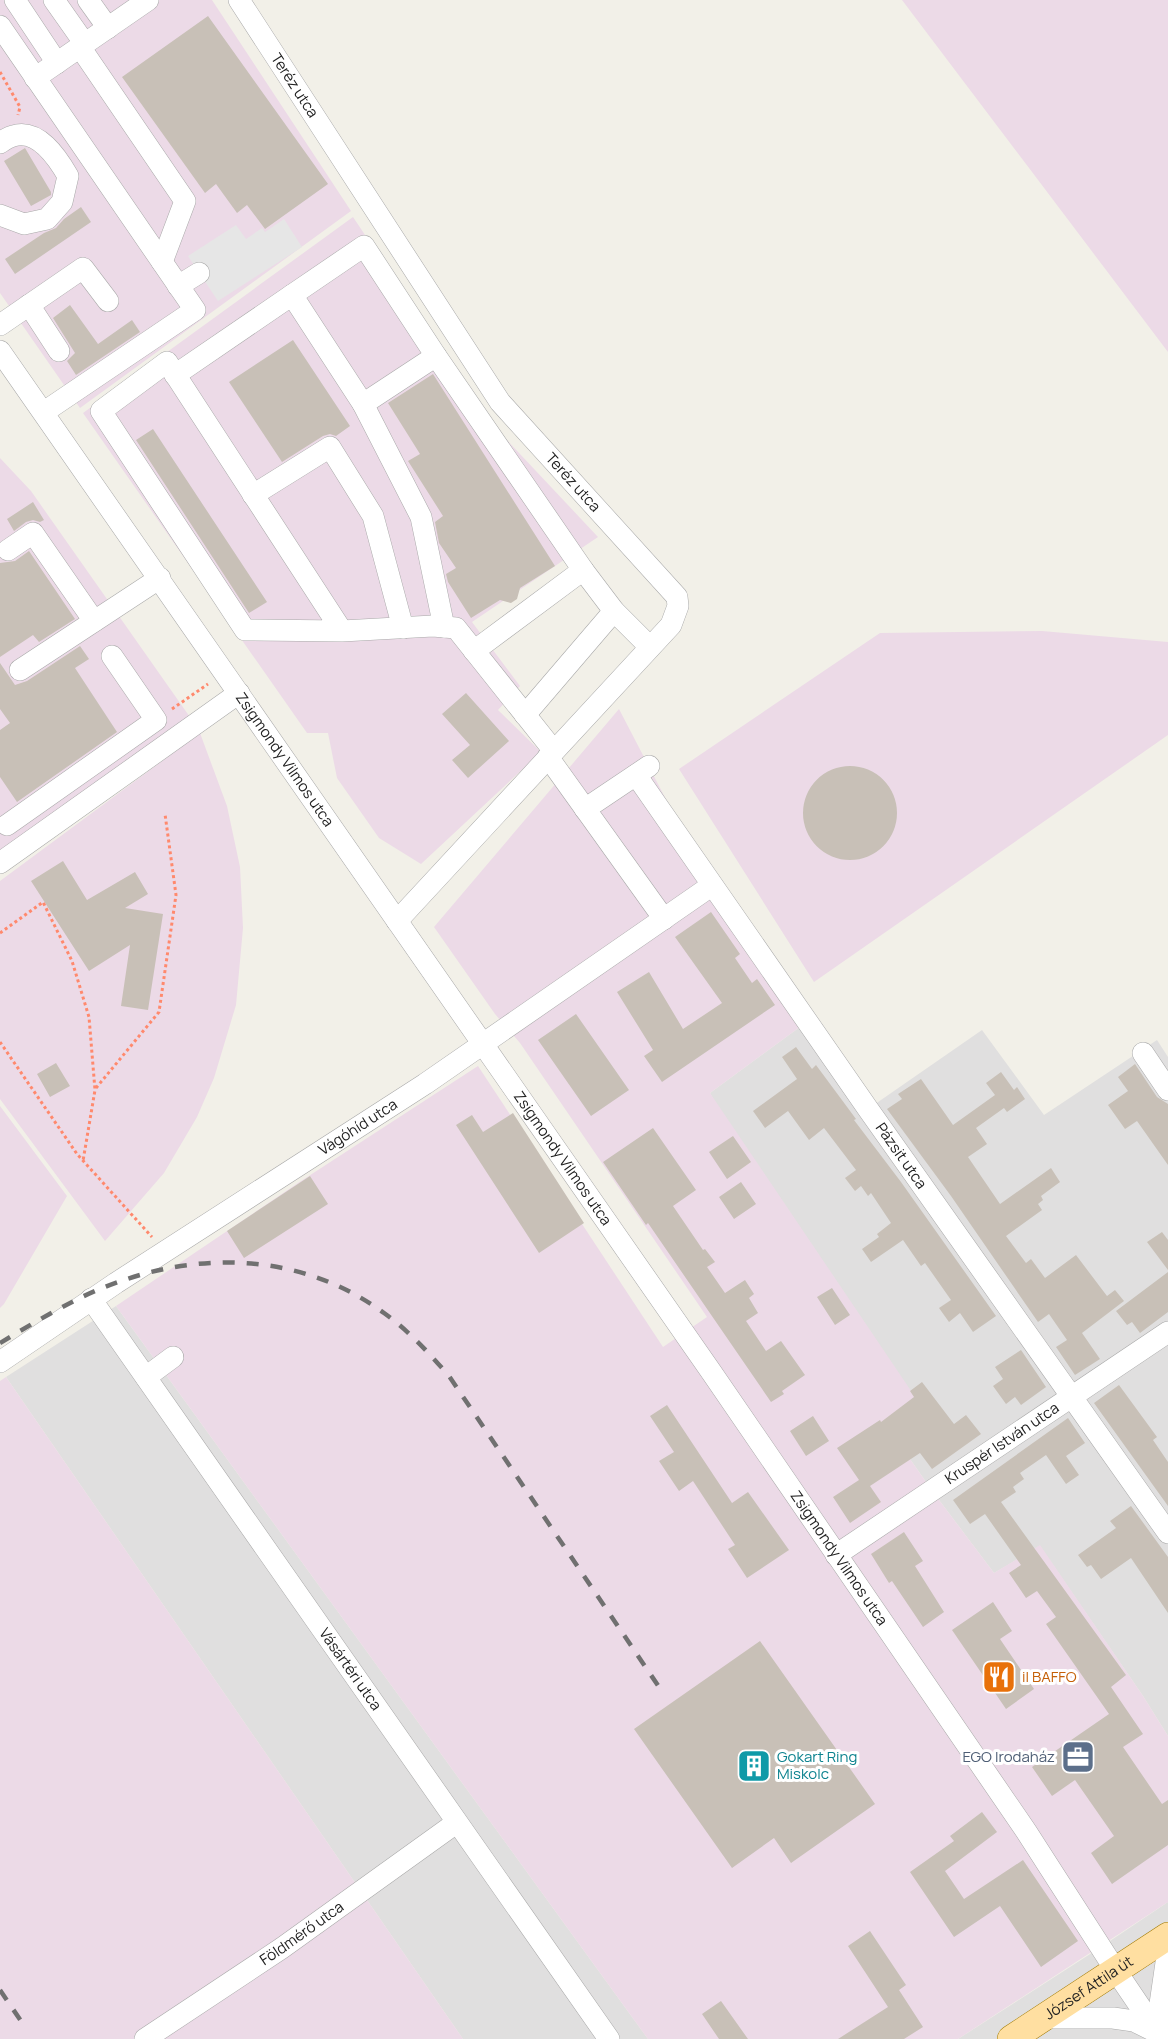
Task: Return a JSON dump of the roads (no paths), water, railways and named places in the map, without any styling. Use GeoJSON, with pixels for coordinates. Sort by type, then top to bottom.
{"type":"FeatureCollection","features":[{"type":"Feature","properties":{"kind":"main road","name":"József Attila út"},"geometry":{"type":"LineString","coordinates":[[1011,2039],[1168,1936]]}},
{"type":"Feature","properties":{"kind":"street"},"geometry":{"type":"LineString","coordinates":[[15,0],[57,63]]}},
{"type":"Feature","properties":{"kind":"street"},"geometry":{"type":"LineString","coordinates":[[54,0],[184,201],[162,262]]}},
{"type":"Feature","properties":{"kind":"street"},"geometry":{"type":"LineString","coordinates":[[88,0],[108,28]]}},
{"type":"Feature","properties":{"kind":"street","name":"Teréz utca"},"geometry":{"type":"LineString","coordinates":[[244,2],[500,402],[677,597],[678,606],[671,625],[397,921]]}},
{"type":"Feature","properties":{"kind":"street"},"geometry":{"type":"LineString","coordinates":[[35,78],[108,28],[136,3]]}},
{"type":"Feature","properties":{"kind":"street"},"geometry":{"type":"LineString","coordinates":[[0,26],[195,310],[44,412]]}},
{"type":"Feature","properties":{"kind":"street"},"geometry":{"type":"LineString","coordinates":[[0,215],[24,224],[47,219],[62,202],[68,176],[58,159],[38,138],[7,139]]}},
{"type":"Feature","properties":{"kind":"street"},"geometry":{"type":"LineString","coordinates":[[175,375],[364,246],[436,356],[583,570],[614,611],[650,647]]}},
{"type":"Feature","properties":{"kind":"street"},"geometry":{"type":"LineString","coordinates":[[0,325],[83,268],[108,301]]}},
{"type":"Feature","properties":{"kind":"street"},"geometry":{"type":"LineString","coordinates":[[178,286],[199,273]]}},
{"type":"Feature","properties":{"kind":"street"},"geometry":{"type":"LineString","coordinates":[[292,295],[363,404],[421,517],[444,627]]}},
{"type":"Feature","properties":{"kind":"street"},"geometry":{"type":"LineString","coordinates":[[29,305],[59,351]]}},
{"type":"Feature","properties":{"kind":"street","name":"Zsigmondy Vilmos utca"},"geometry":{"type":"LineString","coordinates":[[0,351],[484,1044],[836,1555],[1026,1831],[1160,2036]]}},
{"type":"Feature","properties":{"kind":"street"},"geometry":{"type":"LineString","coordinates":[[363,404],[436,356]]}},
{"type":"Feature","properties":{"kind":"street"},"geometry":{"type":"LineString","coordinates":[[342,631],[167,363],[101,411],[245,630],[342,631],[456,628],[525,715],[585,809],[664,919]]}},
{"type":"Feature","properties":{"kind":"street"},"geometry":{"type":"LineString","coordinates":[[253,495],[330,447],[373,516],[404,628]]}},
{"type":"Feature","properties":{"kind":"street"},"geometry":{"type":"LineString","coordinates":[[8,550],[33,533],[94,621]]}},
{"type":"Feature","properties":{"kind":"street"},"geometry":{"type":"LineString","coordinates":[[474,651],[583,570]]}},
{"type":"Feature","properties":{"kind":"street"},"geometry":{"type":"LineString","coordinates":[[20,670],[160,578]]}},
{"type":"Feature","properties":{"kind":"street"},"geometry":{"type":"LineString","coordinates":[[525,715],[614,611]]}},
{"type":"Feature","properties":{"kind":"street"},"geometry":{"type":"LineString","coordinates":[[112,656],[171,742]]}},
{"type":"Feature","properties":{"kind":"street"},"geometry":{"type":"LineString","coordinates":[[0,863],[238,693]]}},
{"type":"Feature","properties":{"kind":"street"},"geometry":{"type":"LineString","coordinates":[[23,847],[4,820],[156,720]]}},
{"type":"Feature","properties":{"kind":"street","name":"Pázsit utca"},"geometry":{"type":"LineString","coordinates":[[585,809],[642,771],[711,886],[1168,1533]]}},
{"type":"Feature","properties":{"kind":"street","name":"Vágóhíd utca"},"geometry":{"type":"LineString","coordinates":[[0,1362],[91,1299],[484,1044],[711,886]]}},
{"type":"Feature","properties":{"kind":"street"},"geometry":{"type":"LineString","coordinates":[[1143,1053],[1168,1090]]}},
{"type":"Feature","properties":{"kind":"street","name":"Vásártéri utca"},"geometry":{"type":"LineString","coordinates":[[91,1299],[609,2039]]}},
{"type":"Feature","properties":{"kind":"street","name":"Kruspér István utca"},"geometry":{"type":"LineString","coordinates":[[836,1555],[1168,1332]]}},
{"type":"Feature","properties":{"kind":"street"},"geometry":{"type":"LineString","coordinates":[[146,1377],[173,1358]]}},
{"type":"Feature","properties":{"kind":"street","name":"Földmérő utca"},"geometry":{"type":"LineString","coordinates":[[145,2039],[282,1948],[456,1823]]}},
{"type":"Feature","properties":{"kind":"street"},"geometry":{"type":"LineString","coordinates":[[1044,2018],[1113,2018],[1134,2021],[1160,2036],[1160,2004],[1168,1949]]}},
{"type":"Feature","properties":{"kind":"railway"},"geometry":{"type":"LineString","coordinates":[[0,1343],[92,1292],[140,1275],[176,1267],[212,1263],[248,1263],[284,1268],[318,1278],[352,1293],[402,1327],[449,1376],[659,1687]]}},
{"type":"Feature","properties":{"kind":"railway"},"geometry":{"type":"LineString","coordinates":[[0,1990],[23,2024]]}},
{"type":"Feature","properties":{"kind":"place","name":"il BAFFO"},"geometry":{"type":"Point","coordinates":[999,1677]}},
{"type":"Feature","properties":{"kind":"place","name":"EGO Irodaház"},"geometry":{"type":"Point","coordinates":[1078,1757]}},
{"type":"Feature","properties":{"kind":"place","name":"Gokart Ring Miskolc"},"geometry":{"type":"Point","coordinates":[754,1766]}}]}
